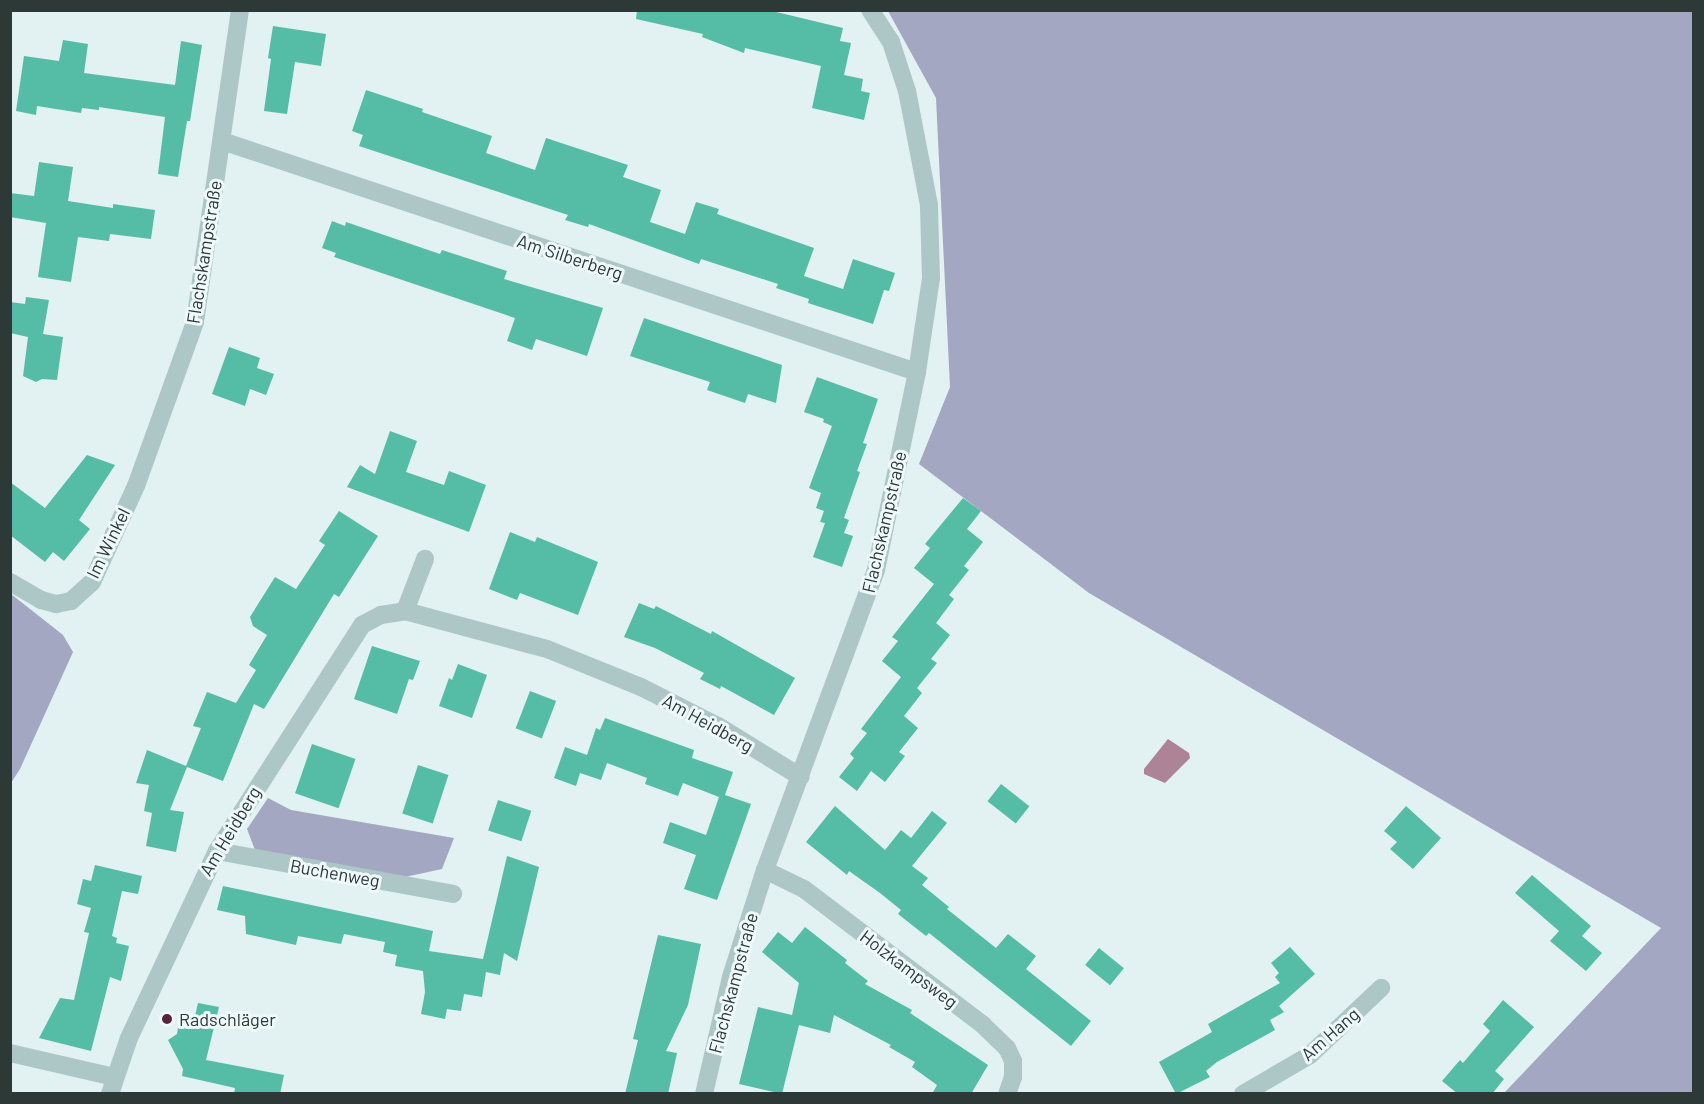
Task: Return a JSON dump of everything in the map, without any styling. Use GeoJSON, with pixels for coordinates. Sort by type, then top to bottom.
{"type":"FeatureCollection","features":[{"type":"Feature","properties":{"kind":"street","name":"Flachskampstraße"},"geometry":{"type":"LineString","coordinates":[[136,486],[195,322],[240,10]]}},
{"type":"Feature","properties":{"kind":"street","name":"Flachskampstraße"},"geometry":{"type":"LineString","coordinates":[[704,1094],[731,977],[765,870],[876,570],[917,372],[931,278],[929,205],[907,91],[891,42],[870,10]]}},
{"type":"Feature","properties":{"kind":"street","name":"Am Silberberg"},"geometry":{"type":"LineString","coordinates":[[222,141],[917,372]]}},
{"type":"Feature","properties":{"kind":"street","name":"Im Winkel"},"geometry":{"type":"LineString","coordinates":[[10,582],[41,600],[56,604],[71,601],[92,582],[136,486]]}},
{"type":"Feature","properties":{"kind":"street"},"geometry":{"type":"LineString","coordinates":[[405,611],[425,559]]}},
{"type":"Feature","properties":{"kind":"street","name":"Am Heidberg"},"geometry":{"type":"LineString","coordinates":[[112,1085],[204,873],[362,625],[381,615],[405,611],[546,649],[641,687],[718,726],[801,777]]}},
{"type":"Feature","properties":{"kind":"street","name":"Buchenweg"},"geometry":{"type":"LineString","coordinates":[[217,851],[453,894]]}},
{"type":"Feature","properties":{"kind":"street","name":"Holzkampsweg"},"geometry":{"type":"LineString","coordinates":[[765,870],[804,889],[983,1025],[1007,1048],[1013,1061],[1013,1077],[1007,1094]]}},
{"type":"Feature","properties":{"kind":"street","name":"Am Hang"},"geometry":{"type":"LineString","coordinates":[[1243,1094],[1310,1055],[1382,988]]}},
{"type":"Feature","properties":{"kind":"street"},"geometry":{"type":"LineString","coordinates":[[10,1053],[112,1085]]}},
{"type":"Feature","properties":{"kind":"shaded area"},"geometry":{"type":"Polygon","coordinates":[[[888,11],[1693,11],[1693,1093],[1504,1093],[1661,928],[1089,593],[919,464],[950,387],[936,98],[888,11]]]}},
{"type":"Feature","properties":{"kind":"shaded area"},"geometry":{"type":"Polygon","coordinates":[[[11,594],[63,635],[73,652],[20,769],[11,783],[11,594]]]}},
{"type":"Feature","properties":{"kind":"shaded area"},"geometry":{"type":"Polygon","coordinates":[[[1168,739],[1189,753],[1190,758],[1165,783],[1144,774],[1144,769],[1168,739]]]}},
{"type":"Feature","properties":{"kind":"shaded area"},"geometry":{"type":"Polygon","coordinates":[[[268,798],[291,810],[454,838],[442,869],[405,877],[255,850],[247,829],[268,798]]]}},
{"type":"Feature","properties":{"kind":"building"},"geometry":{"type":"Polygon","coordinates":[[[637,10],[768,10],[843,28],[840,41],[851,43],[844,75],[863,79],[861,91],[870,93],[864,120],[812,108],[821,66],[745,48],[744,53],[702,37],[703,34],[636,19],[637,10]]]}},
{"type":"Feature","properties":{"kind":"building"},"geometry":{"type":"Polygon","coordinates":[[[273,26],[326,34],[321,66],[295,62],[287,114],[264,111],[273,26]]]}},
{"type":"Feature","properties":{"kind":"building"},"geometry":{"type":"Polygon","coordinates":[[[63,40],[88,44],[84,73],[175,85],[181,41],[202,45],[178,177],[158,174],[165,117],[99,107],[99,110],[82,108],[81,113],[37,106],[36,115],[16,111],[24,56],[59,61],[63,40]]]}},
{"type":"Feature","properties":{"kind":"building"},"geometry":{"type":"Polygon","coordinates":[[[366,90],[492,136],[486,153],[535,170],[546,138],[628,165],[623,177],[661,190],[650,222],[685,234],[696,202],[719,209],[717,214],[814,248],[804,276],[843,289],[853,259],[895,273],[889,291],[884,290],[873,324],[808,303],[809,299],[776,288],[778,284],[701,259],[699,264],[589,224],[588,227],[565,220],[568,215],[359,146],[363,135],[352,131],[366,90]]]}},
{"type":"Feature","properties":{"kind":"building"},"geometry":{"type":"Polygon","coordinates":[[[39,162],[73,167],[68,201],[113,208],[113,204],[155,210],[151,239],[110,234],[109,241],[78,237],[71,282],[38,277],[46,223],[10,217],[10,193],[34,196],[39,162]]]}},
{"type":"Feature","properties":{"kind":"building"},"geometry":{"type":"Polygon","coordinates":[[[332,221],[345,226],[346,222],[440,254],[442,250],[507,271],[504,279],[603,308],[587,356],[536,339],[532,350],[507,341],[515,318],[334,257],[336,253],[322,248],[332,221]]]}},
{"type":"Feature","properties":{"kind":"building"},"geometry":{"type":"Polygon","coordinates":[[[26,297],[49,300],[43,334],[63,337],[57,380],[42,379],[36,382],[23,376],[28,337],[10,333],[10,302],[25,304],[26,297]]]}},
{"type":"Feature","properties":{"kind":"building"},"geometry":{"type":"Polygon","coordinates":[[[644,318],[782,365],[776,403],[748,394],[745,403],[707,390],[710,382],[630,356],[644,318]]]}},
{"type":"Feature","properties":{"kind":"building"},"geometry":{"type":"Polygon","coordinates":[[[229,347],[260,358],[257,368],[274,374],[266,395],[250,389],[245,406],[212,394],[229,347]]]}},
{"type":"Feature","properties":{"kind":"building"},"geometry":{"type":"Polygon","coordinates":[[[817,377],[878,399],[863,443],[867,444],[857,471],[860,472],[844,518],[849,520],[844,533],[853,536],[842,567],[813,557],[825,523],[820,522],[824,511],[816,508],[821,493],[809,488],[832,426],[823,422],[824,419],[804,412],[817,377]]]}},
{"type":"Feature","properties":{"kind":"building"},"geometry":{"type":"Polygon","coordinates":[[[390,431],[417,441],[406,472],[444,485],[449,471],[486,485],[469,532],[347,487],[360,465],[375,474],[390,431]]]}},
{"type":"Feature","properties":{"kind":"building"},"geometry":{"type":"Polygon","coordinates":[[[87,455],[115,465],[79,520],[90,529],[64,561],[53,552],[45,562],[10,535],[10,482],[45,508],[87,455]]]}},
{"type":"Feature","properties":{"kind":"building"},"geometry":{"type":"Polygon","coordinates":[[[963,498],[981,511],[967,529],[983,542],[964,566],[969,570],[949,595],[954,599],[936,623],[950,635],[931,659],[937,663],[917,688],[922,693],[904,716],[918,728],[899,752],[905,756],[885,782],[871,771],[857,791],[839,777],[854,758],[850,754],[867,733],[861,729],[901,677],[882,661],[898,641],[892,637],[934,584],[914,568],[930,548],[925,544],[963,498]]]}},
{"type":"Feature","properties":{"kind":"building"},"geometry":{"type":"Polygon","coordinates":[[[339,511],[378,536],[339,597],[334,594],[264,709],[254,704],[223,781],[187,767],[170,810],[184,812],[176,852],[146,846],[152,813],[144,811],[149,785],[136,783],[147,750],[186,766],[201,728],[193,726],[207,692],[236,703],[256,670],[249,665],[267,635],[253,626],[250,617],[275,577],[296,589],[325,545],[319,541],[339,511]]]}},
{"type":"Feature","properties":{"kind":"building"},"geometry":{"type":"Polygon","coordinates":[[[510,532],[535,542],[537,537],[598,562],[578,615],[520,593],[517,600],[489,589],[510,532]]]}},
{"type":"Feature","properties":{"kind":"building"},"geometry":{"type":"Polygon","coordinates":[[[639,603],[654,609],[656,606],[711,634],[712,631],[795,678],[774,715],[721,686],[720,689],[700,679],[704,673],[655,648],[624,637],[639,603]]]}},
{"type":"Feature","properties":{"kind":"building"},"geometry":{"type":"Polygon","coordinates":[[[372,646],[420,661],[413,680],[409,679],[397,714],[354,699],[372,646]]]}},
{"type":"Feature","properties":{"kind":"building"},"geometry":{"type":"Polygon","coordinates":[[[458,664],[487,675],[472,718],[439,706],[449,678],[452,680],[458,664]]]}},
{"type":"Feature","properties":{"kind":"building"},"geometry":{"type":"Polygon","coordinates":[[[530,691],[556,701],[542,738],[516,728],[530,691]]]}},
{"type":"Feature","properties":{"kind":"building"},"geometry":{"type":"Polygon","coordinates":[[[605,718],[694,750],[692,758],[733,772],[725,795],[751,804],[717,900],[684,889],[696,855],[663,843],[670,822],[706,835],[719,797],[683,783],[678,796],[645,784],[647,778],[607,763],[601,780],[580,773],[576,786],[554,778],[565,747],[587,755],[596,728],[600,730],[605,718]]]}},
{"type":"Feature","properties":{"kind":"building"},"geometry":{"type":"Polygon","coordinates":[[[312,744],[355,759],[339,808],[295,793],[312,744]]]}},
{"type":"Feature","properties":{"kind":"building"},"geometry":{"type":"Polygon","coordinates":[[[418,765],[448,775],[433,823],[402,814],[418,765]]]}},
{"type":"Feature","properties":{"kind":"building"},"geometry":{"type":"Polygon","coordinates":[[[1001,784],[1029,806],[1016,824],[987,801],[1001,784]]]}},
{"type":"Feature","properties":{"kind":"building"},"geometry":{"type":"Polygon","coordinates":[[[498,800],[531,811],[521,841],[488,830],[498,800]]]}},
{"type":"Feature","properties":{"kind":"building"},"geometry":{"type":"Polygon","coordinates":[[[835,806],[885,850],[901,830],[911,838],[932,811],[947,823],[912,866],[928,878],[922,885],[949,907],[947,909],[996,948],[1008,934],[1036,956],[1026,969],[1091,1021],[1071,1046],[929,933],[926,936],[898,914],[901,910],[880,893],[849,871],[847,875],[806,842],[835,806]]]}},
{"type":"Feature","properties":{"kind":"building"},"geometry":{"type":"Polygon","coordinates":[[[1406,806],[1441,838],[1413,869],[1390,849],[1397,842],[1384,831],[1406,806]]]}},
{"type":"Feature","properties":{"kind":"building"},"geometry":{"type":"Polygon","coordinates":[[[507,856],[539,867],[517,961],[504,953],[500,975],[486,972],[482,997],[464,994],[461,1011],[447,1009],[445,1019],[421,1014],[425,992],[423,971],[395,966],[397,955],[383,952],[385,942],[344,934],[341,944],[298,936],[296,945],[246,934],[245,916],[217,910],[223,886],[433,931],[429,951],[483,959],[507,856]]]}},
{"type":"Feature","properties":{"kind":"building"},"geometry":{"type":"Polygon","coordinates":[[[95,865],[142,876],[138,894],[122,891],[112,936],[117,938],[116,943],[129,946],[121,981],[110,977],[91,1051],[39,1038],[60,998],[74,1000],[89,933],[84,932],[91,908],[77,904],[83,879],[91,881],[95,865]]]}},
{"type":"Feature","properties":{"kind":"building"},"geometry":{"type":"Polygon","coordinates":[[[1532,875],[1591,926],[1582,936],[1602,953],[1586,971],[1550,941],[1559,931],[1515,893],[1532,875]]]}},
{"type":"Feature","properties":{"kind":"building"},"geometry":{"type":"Polygon","coordinates":[[[805,927],[847,960],[845,963],[868,981],[865,984],[912,1010],[910,1013],[988,1065],[971,1094],[932,1094],[937,1085],[912,1067],[915,1062],[889,1047],[891,1045],[834,1015],[830,1033],[799,1025],[782,1094],[739,1084],[758,1007],[792,1015],[799,983],[762,952],[778,932],[792,943],[805,927]]]}},
{"type":"Feature","properties":{"kind":"building"},"geometry":{"type":"Polygon","coordinates":[[[658,935],[701,944],[688,1005],[666,1051],[677,1053],[668,1094],[625,1094],[638,1040],[633,1039],[658,935]]]}},
{"type":"Feature","properties":{"kind":"building"},"geometry":{"type":"Polygon","coordinates":[[[1290,947],[1315,974],[1279,1006],[1284,1012],[1270,1020],[1275,1030],[1217,1062],[1206,1071],[1210,1077],[1176,1094],[1159,1062],[1212,1032],[1208,1024],[1280,983],[1275,977],[1279,973],[1271,963],[1290,947]]]}},
{"type":"Feature","properties":{"kind":"building"},"geometry":{"type":"Polygon","coordinates":[[[1099,948],[1124,968],[1110,985],[1085,965],[1099,948]]]}},
{"type":"Feature","properties":{"kind":"building"},"geometry":{"type":"Polygon","coordinates":[[[1503,1000],[1534,1027],[1495,1071],[1504,1079],[1492,1094],[1458,1094],[1442,1081],[1460,1060],[1463,1063],[1490,1031],[1483,1024],[1503,1000]]]}},
{"type":"Feature","properties":{"kind":"building"},"geometry":{"type":"Polygon","coordinates":[[[198,1003],[219,1007],[206,1060],[284,1075],[280,1094],[234,1094],[235,1088],[182,1076],[183,1069],[168,1040],[177,1034],[178,1028],[192,1029],[198,1003]]]}},
{"type":"Feature","properties":{"kind":"place","name":"Radschläger"},"geometry":{"type":"Point","coordinates":[167,1019]}}]}
